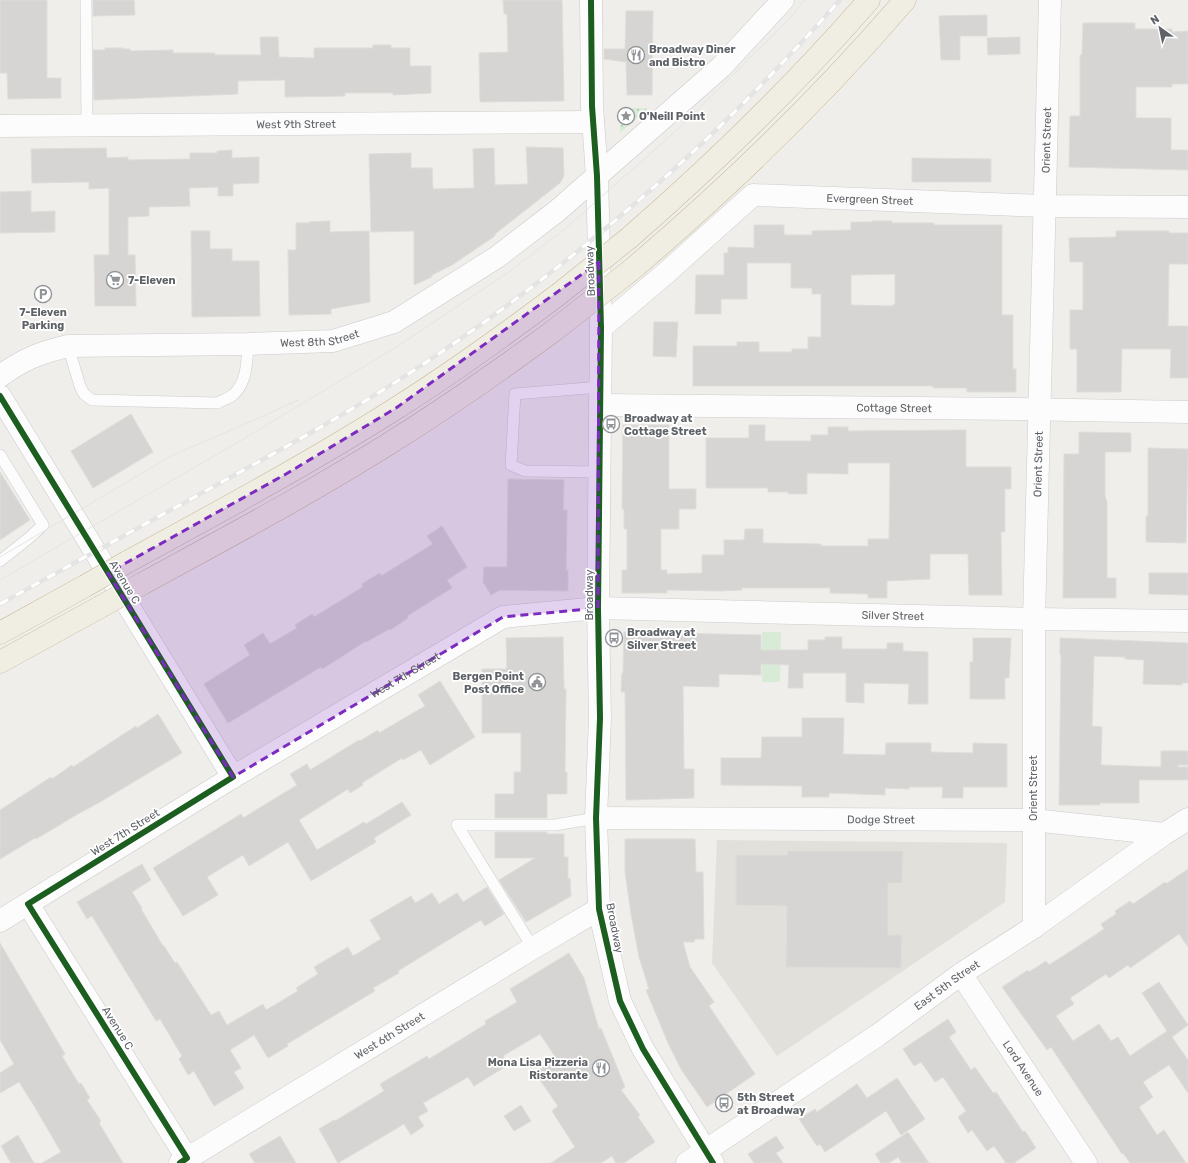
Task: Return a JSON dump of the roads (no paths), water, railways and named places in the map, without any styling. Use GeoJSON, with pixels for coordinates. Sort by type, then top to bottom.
{"type":"FeatureCollection","features":[{"type":"Feature","properties":{"kind":"highway"},"geometry":{"type":"LineString","coordinates":[[0,633],[286,474],[390,412],[506,334],[559,294],[628,238],[710,166],[758,120],[805,71],[869,0]]}},
{"type":"Feature","properties":{"kind":"highway"},"geometry":{"type":"LineString","coordinates":[[0,662],[277,509],[389,444],[451,404],[552,332],[630,271],[677,231],[772,142],[899,7]]}},
{"type":"Feature","properties":{"kind":"street","name":"Broadway"},"geometry":{"type":"LineString","coordinates":[[591,0],[592,106],[597,176],[601,328],[598,608],[600,718],[596,818],[599,909],[620,1001],[643,1048],[709,1157]]}},
{"type":"Feature","properties":{"kind":"street","name":"West 8th Street"},"geometry":{"type":"LineString","coordinates":[[0,376],[26,359],[45,351],[68,346],[248,344],[333,340],[394,322],[497,257],[557,211],[721,67],[783,0]]}},
{"type":"Feature","properties":{"kind":"street","name":"Orient Street"},"geometry":{"type":"LineString","coordinates":[[1034,927],[1034,619],[1050,0]]}},
{"type":"Feature","properties":{"kind":"street","name":"West 9th Street"},"geometry":{"type":"LineString","coordinates":[[0,126],[593,122]]}},
{"type":"Feature","properties":{"kind":"street","name":"Evergreen Street"},"geometry":{"type":"LineString","coordinates":[[601,328],[666,273],[753,195],[1045,206],[1188,207]]}},
{"type":"Feature","properties":{"kind":"street","name":"Avenue C"},"geometry":{"type":"LineString","coordinates":[[0,396],[233,777]]}},
{"type":"Feature","properties":{"kind":"street","name":"Cottage Street"},"geometry":{"type":"LineString","coordinates":[[600,396],[1188,412]]}},
{"type":"Feature","properties":{"kind":"street","name":"West 7th Street"},"geometry":{"type":"LineString","coordinates":[[0,921],[233,777],[504,617],[598,608]]}},
{"type":"Feature","properties":{"kind":"street","name":"Silver Street"},"geometry":{"type":"LineString","coordinates":[[598,608],[1034,619],[1188,621]]}},
{"type":"Feature","properties":{"kind":"street","name":"Dodge Street"},"geometry":{"type":"LineString","coordinates":[[596,818],[1033,820],[1164,834]]}},
{"type":"Feature","properties":{"kind":"street","name":"East 5th Street"},"geometry":{"type":"LineString","coordinates":[[687,1163],[709,1157],[961,974],[1034,927],[1164,834],[1188,819]]}},
{"type":"Feature","properties":{"kind":"street","name":"Avenue C"},"geometry":{"type":"LineString","coordinates":[[28,904],[186,1162]]}},
{"type":"Feature","properties":{"kind":"street","name":"West 6th Street"},"geometry":{"type":"LineString","coordinates":[[186,1162],[533,948],[599,909]]}},
{"type":"Feature","properties":{"kind":"street","name":"Lord Avenue"},"geometry":{"type":"LineString","coordinates":[[961,974],[1086,1163]]}},
{"type":"Feature","properties":{"kind":"lane"},"geometry":{"type":"LineString","coordinates":[[86,0],[87,125]]}},
{"type":"Feature","properties":{"kind":"lane"},"geometry":{"type":"LineString","coordinates":[[68,346],[80,386],[84,394],[92,400],[217,403],[233,395],[240,388],[245,374],[248,344]]}},
{"type":"Feature","properties":{"kind":"lane"},"geometry":{"type":"LineString","coordinates":[[600,396],[514,394],[511,465],[525,471],[600,472]]}},
{"type":"Feature","properties":{"kind":"lane"},"geometry":{"type":"LineString","coordinates":[[0,455],[43,525],[0,561]]}},
{"type":"Feature","properties":{"kind":"lane"},"geometry":{"type":"LineString","coordinates":[[533,948],[456,824],[555,825],[596,818]]}},
{"type":"Feature","properties":{"kind":"tram line"},"geometry":{"type":"LineString","coordinates":[[0,580],[240,441],[398,346],[506,274],[566,228],[677,130],[789,19],[805,0]]}},
{"type":"Feature","properties":{"kind":"tram line"},"geometry":{"type":"LineString","coordinates":[[0,557],[171,456],[298,400]]}},
{"type":"Feature","properties":{"kind":"railway"},"geometry":{"type":"LineString","coordinates":[[0,604],[316,430],[400,379],[495,315],[591,241],[683,161],[724,123],[840,0]]}},
{"type":"Feature","properties":{"kind":"place","name":"Broadway Diner and Bistro"},"geometry":{"type":"Point","coordinates":[636,55]}},
{"type":"Feature","properties":{"kind":"place","name":"O'Neill Point"},"geometry":{"type":"Point","coordinates":[626,116]}},
{"type":"Feature","properties":{"kind":"place","name":"7-Eleven"},"geometry":{"type":"Point","coordinates":[115,280]}},
{"type":"Feature","properties":{"kind":"place","name":"7-Eleven Parking"},"geometry":{"type":"Point","coordinates":[43,294]}},
{"type":"Feature","properties":{"kind":"place","name":"Broadway at Cottage Street"},"geometry":{"type":"Point","coordinates":[611,424]}},
{"type":"Feature","properties":{"kind":"place","name":"Broadway at Silver Street"},"geometry":{"type":"Point","coordinates":[614,638]}},
{"type":"Feature","properties":{"kind":"place","name":"Bergen Point Post Office"},"geometry":{"type":"Point","coordinates":[537,682]}},
{"type":"Feature","properties":{"kind":"place","name":"Mona Lisa Pizzeria Ristorante"},"geometry":{"type":"Point","coordinates":[601,1068]}},
{"type":"Feature","properties":{"kind":"place","name":"5th Street at Broadway"},"geometry":{"type":"Point","coordinates":[724,1103]}}]}
